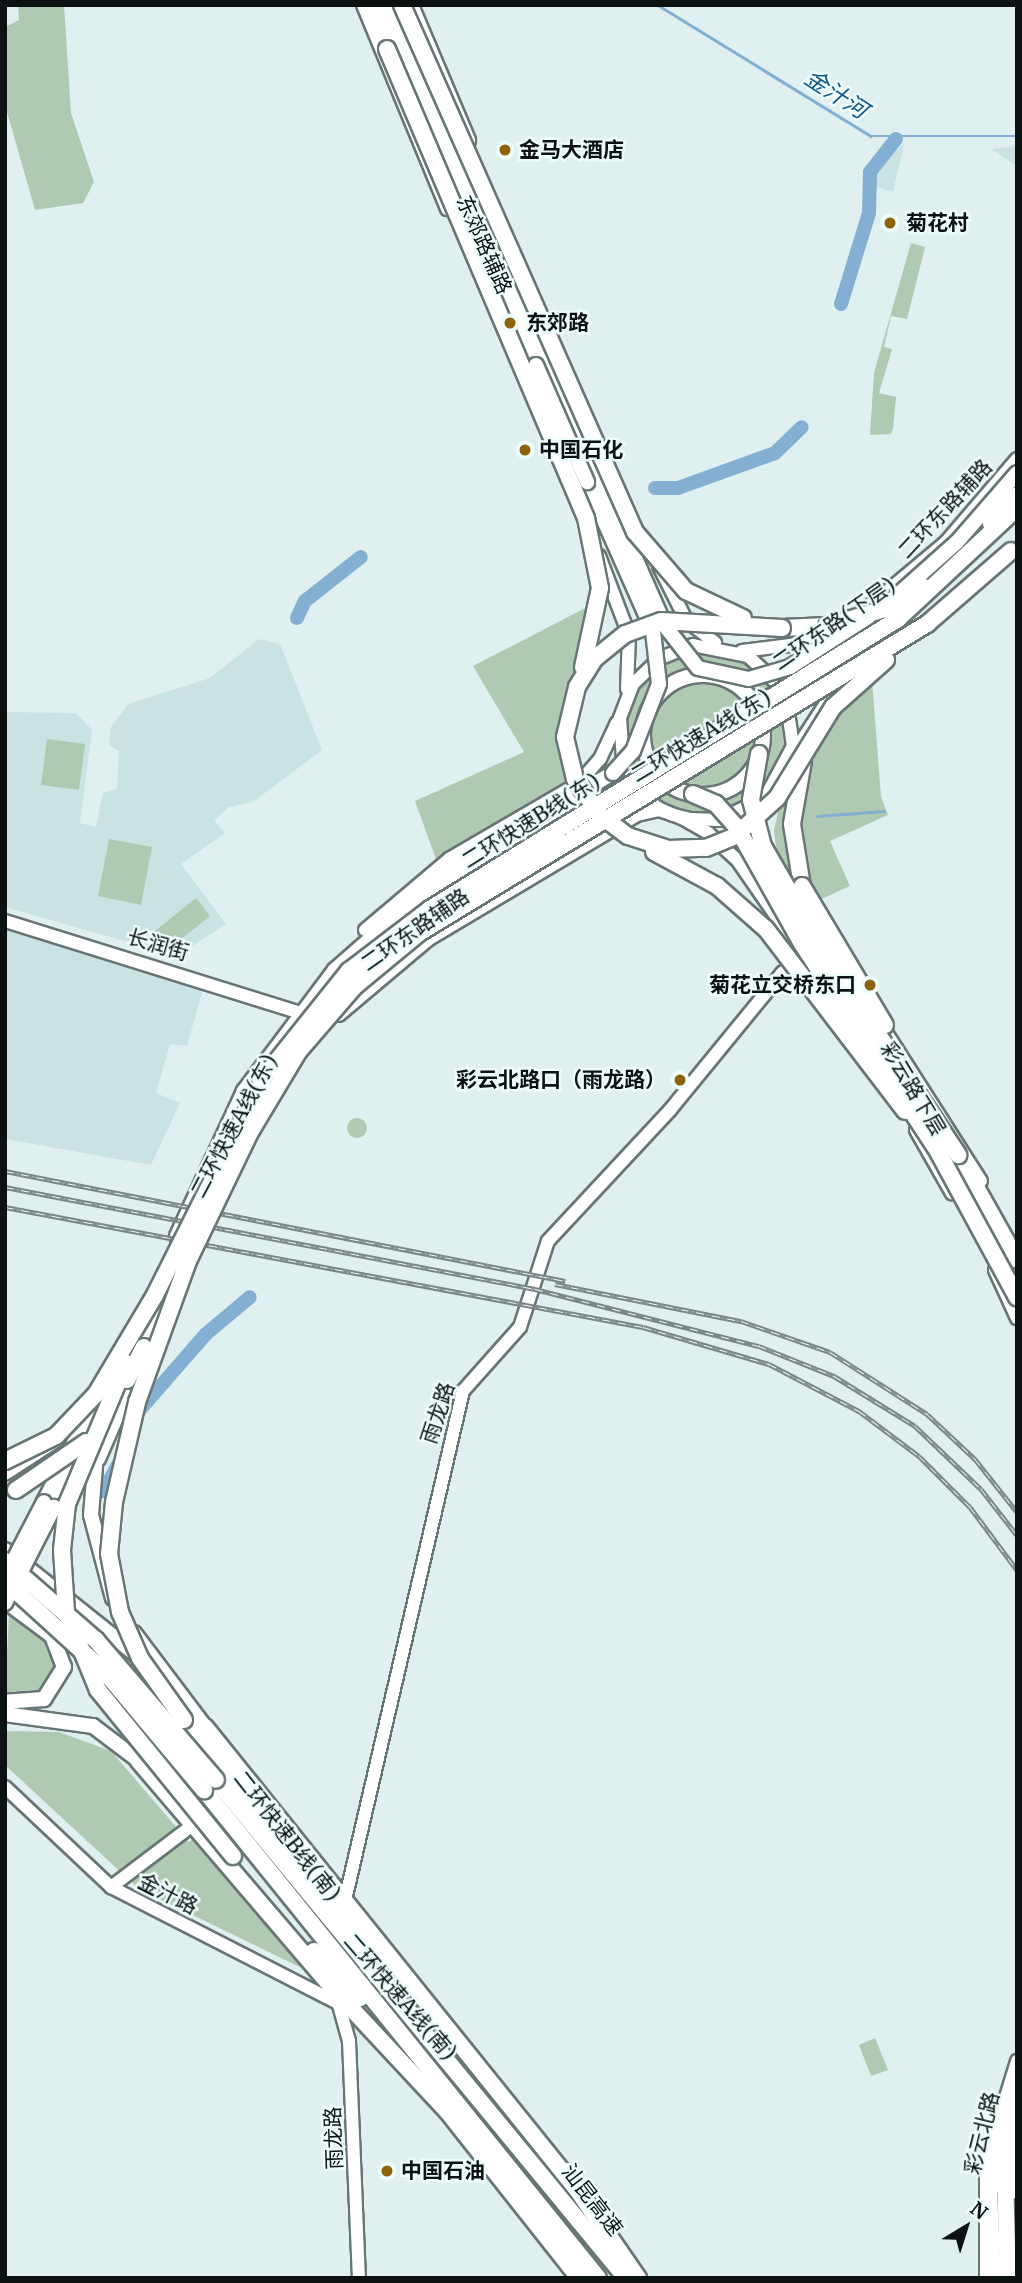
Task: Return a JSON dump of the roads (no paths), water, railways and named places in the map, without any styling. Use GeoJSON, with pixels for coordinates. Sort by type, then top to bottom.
{"type":"FeatureCollection","features":[{"type":"Feature","properties":{"kind":"highway"},"geometry":{"type":"LineString","coordinates":[[402,5],[635,532],[686,591],[727,613],[782,628]]}},
{"type":"Feature","properties":{"kind":"highway"},"geometry":{"type":"LineString","coordinates":[[387,49],[586,518],[599,571],[598,609],[566,728],[569,763],[585,799],[612,826],[717,886],[766,929],[951,1159]]}},
{"type":"Feature","properties":{"kind":"highway"},"geometry":{"type":"LineString","coordinates":[[577,687],[602,652],[647,625],[694,620],[782,628],[841,624],[885,609],[923,587],[1013,513]]}},
{"type":"Feature","properties":{"kind":"highway","name":"二环快速B线(东)"},"geometry":{"type":"LineString","coordinates":[[170,1265],[264,1077],[355,966],[450,896],[882,629],[944,581],[1013,513]]}},
{"type":"Feature","properties":{"kind":"highway","name":"二环快速A线(东)"},"geometry":{"type":"LineString","coordinates":[[188,1262],[288,1067],[331,1011],[385,958],[521,867],[927,624],[1017,543]]}},
{"type":"Feature","properties":{"kind":"highway"},"geometry":{"type":"LineString","coordinates":[[612,826],[668,849],[722,843],[772,804],[842,698],[927,624]]}},
{"type":"Feature","properties":{"kind":"highway"},"geometry":{"type":"LineString","coordinates":[[808,746],[792,824],[803,886],[951,1159],[1013,1295]]}},
{"type":"Feature","properties":{"kind":"highway"},"geometry":{"type":"LineString","coordinates":[[759,754],[751,800],[763,846],[830,962],[951,1159]]}},
{"type":"Feature","properties":{"kind":"highway"},"geometry":{"type":"LineString","coordinates":[[693,794],[732,819],[801,942],[951,1159],[1017,1260]]}},
{"type":"Feature","properties":{"kind":"highway"},"geometry":{"type":"LineString","coordinates":[[5,1494],[62,1463],[102,1422],[188,1262]]}},
{"type":"Feature","properties":{"kind":"highway"},"geometry":{"type":"LineString","coordinates":[[188,1262],[122,1458],[109,1540],[113,1585],[148,1672],[458,2067]]}},
{"type":"Feature","properties":{"kind":"highway"},"geometry":{"type":"LineString","coordinates":[[5,1461],[46,1443],[82,1412],[170,1265]]}},
{"type":"Feature","properties":{"kind":"highway"},"geometry":{"type":"LineString","coordinates":[[170,1265],[75,1477],[62,1540],[62,1588],[71,1633],[98,1690],[229,1859],[448,2112],[579,2278]]}},
{"type":"Feature","properties":{"kind":"highway","name":"二环快速B线(南)"},"geometry":{"type":"LineString","coordinates":[[5,1561],[117,1662],[238,1821],[458,2067],[524,2148]]}},
{"type":"Feature","properties":{"kind":"highway","name":"二环快速A线(南)"},"geometry":{"type":"LineString","coordinates":[[5,1581],[106,1673],[238,1821],[510,2161]]}},
{"type":"Feature","properties":{"kind":"highway"},"geometry":{"type":"LineString","coordinates":[[205,1727],[558,2165],[638,2278]]}},
{"type":"Feature","properties":{"kind":"highway"},"geometry":{"type":"LineString","coordinates":[[153,1748],[229,1859]]}},
{"type":"Feature","properties":{"kind":"highway"},"geometry":{"type":"LineString","coordinates":[[138,1760],[319,1958],[460,2099]]}},
{"type":"Feature","properties":{"kind":"highway","name":"彩云北路"},"geometry":{"type":"LineString","coordinates":[[993,2278],[989,2193],[1017,2083]]}},
{"type":"Feature","properties":{"kind":"highway","name":"彩云北路"},"geometry":{"type":"LineString","coordinates":[[1008,2278],[1005,2174],[1017,2127]]}},
{"type":"Feature","properties":{"kind":"highway","name":"汕昆高速"},"geometry":{"type":"LineString","coordinates":[[524,2148],[626,2278]]}},
{"type":"Feature","properties":{"kind":"highway","name":"汕昆高速"},"geometry":{"type":"LineString","coordinates":[[510,2161],[598,2278]]}},
{"type":"Feature","properties":{"kind":"main road","name":"东郊路辅路"},"geometry":{"type":"LineString","coordinates":[[363,5],[623,615],[631,654],[623,705]]}},
{"type":"Feature","properties":{"kind":"main road"},"geometry":{"type":"LineString","coordinates":[[369,5],[387,49]]}},
{"type":"Feature","properties":{"kind":"main road"},"geometry":{"type":"LineString","coordinates":[[379,5],[536,365],[593,479]]}},
{"type":"Feature","properties":{"kind":"main road"},"geometry":{"type":"LineString","coordinates":[[391,5],[659,629],[688,659],[739,689],[757,710],[759,754],[732,788],[693,794],[669,783],[650,760],[644,729],[661,670],[659,629]]}},
{"type":"Feature","properties":{"kind":"main road","name":"东郊路辅路"},"geometry":{"type":"LineString","coordinates":[[412,5],[677,606],[701,635],[729,649]]}},
{"type":"Feature","properties":{"kind":"main road"},"geometry":{"type":"LineString","coordinates":[[534,407],[536,365]]}},
{"type":"Feature","properties":{"kind":"main road","name":"二环东路辅路"},"geometry":{"type":"LineString","coordinates":[[729,649],[791,645],[853,619],[910,574],[1017,459]]}},
{"type":"Feature","properties":{"kind":"main road"},"geometry":{"type":"LineString","coordinates":[[903,604],[935,563],[1017,473]]}},
{"type":"Feature","properties":{"kind":"main road"},"geometry":{"type":"LineString","coordinates":[[566,478],[593,479]]}},
{"type":"Feature","properties":{"kind":"main road","name":"二环东路(下层)"},"geometry":{"type":"LineString","coordinates":[[137,1331],[266,1067],[339,974],[411,906],[792,680],[903,604],[984,530],[1017,494]]}},
{"type":"Feature","properties":{"kind":"main road","name":"二环东路(下层)"},"geometry":{"type":"LineString","coordinates":[[294,1010],[427,909],[860,650],[932,595],[1013,513]]}},
{"type":"Feature","properties":{"kind":"main road"},"geometry":{"type":"LineString","coordinates":[[266,1067],[294,1010],[365,930],[462,862],[619,769],[649,709],[680,677],[757,678],[790,667],[984,530]]}},
{"type":"Feature","properties":{"kind":"main road"},"geometry":{"type":"LineString","coordinates":[[786,768],[794,733],[785,691],[764,666],[729,649],[705,644],[670,653],[641,675],[623,705],[620,746],[628,774],[646,798],[674,815],[705,821],[744,813],[786,768],[818,713],[860,673],[951,604],[1017,543]]}},
{"type":"Feature","properties":{"kind":"main road","name":"二环东路辅路"},"geometry":{"type":"LineString","coordinates":[[365,930],[449,859],[569,790],[600,759],[623,705]]}},
{"type":"Feature","properties":{"kind":"main road","name":"彩云路下层"},"geometry":{"type":"LineString","coordinates":[[786,768],[764,820],[778,869],[953,1129],[1017,1249]]}},
{"type":"Feature","properties":{"kind":"main road","name":"二环东路辅路"},"geometry":{"type":"LineString","coordinates":[[90,1501],[115,1418],[248,1145],[295,1069],[345,1009],[429,939],[631,818],[651,810],[674,815]]}},
{"type":"Feature","properties":{"kind":"main road","name":"彩云路下层"},"geometry":{"type":"LineString","coordinates":[[674,815],[718,841],[760,889],[887,1081],[1013,1295],[1017,1318]]}},
{"type":"Feature","properties":{"kind":"main road","name":"长润街"},"geometry":{"type":"LineString","coordinates":[[5,921],[294,1010]]}},
{"type":"Feature","properties":{"kind":"main road","name":"雨龙路"},"geometry":{"type":"LineString","coordinates":[[346,1896],[431,1509],[463,1391],[520,1327],[536,1263],[548,1241],[804,956],[825,942]]}},
{"type":"Feature","properties":{"kind":"main road"},"geometry":{"type":"LineString","coordinates":[[261,1084],[287,1052],[345,1009]]}},
{"type":"Feature","properties":{"kind":"main road","name":"二环东路(下层)"},"geometry":{"type":"LineString","coordinates":[[137,1331],[261,1084],[266,1067]]}},
{"type":"Feature","properties":{"kind":"main road"},"geometry":{"type":"LineString","coordinates":[[137,1331],[100,1432],[90,1501],[96,1548],[114,1600],[205,1727]]}},
{"type":"Feature","properties":{"kind":"main road"},"geometry":{"type":"LineString","coordinates":[[5,1472],[40,1453],[74,1421],[137,1331]]}},
{"type":"Feature","properties":{"kind":"main road"},"geometry":{"type":"LineString","coordinates":[[5,1702],[44,1699],[64,1667],[48,1632],[5,1602],[49,1504],[137,1331]]}},
{"type":"Feature","properties":{"kind":"main road"},"geometry":{"type":"LineString","coordinates":[[49,1504],[5,1581],[103,1674],[153,1748]]}},
{"type":"Feature","properties":{"kind":"main road"},"geometry":{"type":"LineString","coordinates":[[5,1550],[135,1653],[205,1727]]}},
{"type":"Feature","properties":{"kind":"main road"},"geometry":{"type":"LineString","coordinates":[[5,1714],[93,1726],[138,1760]]}},
{"type":"Feature","properties":{"kind":"main road","name":"金汁路"},"geometry":{"type":"LineString","coordinates":[[5,1787],[111,1888],[336,2000]]}},
{"type":"Feature","properties":{"kind":"main road"},"geometry":{"type":"LineString","coordinates":[[111,1888],[186,1830]]}},
{"type":"Feature","properties":{"kind":"main road","name":"雨龙路"},"geometry":{"type":"LineString","coordinates":[[336,2000],[349,2041],[359,2278]]}},
{"type":"Feature","properties":{"kind":"main road"},"geometry":{"type":"LineString","coordinates":[[986,2278],[986,2162],[1017,2062]]}},
{"type":"Feature","properties":{"kind":"main road"},"geometry":{"type":"LineString","coordinates":[[1017,2160],[1011,2218],[1017,2276]]}},
{"type":"Feature","properties":{"kind":"waterway","name":"金汁河"},"geometry":{"type":"LineString","coordinates":[[658,5],[871,136],[1017,136]]}},
{"type":"Feature","properties":{"kind":"waterway"},"geometry":{"type":"LineString","coordinates":[[841,304],[869,213],[870,172],[896,139]]}},
{"type":"Feature","properties":{"kind":"waterway"},"geometry":{"type":"LineString","coordinates":[[655,488],[678,488],[775,453],[802,427]]}},
{"type":"Feature","properties":{"kind":"waterway"},"geometry":{"type":"LineString","coordinates":[[297,618],[305,601],[361,557]]}},
{"type":"Feature","properties":{"kind":"waterway"},"geometry":{"type":"LineString","coordinates":[[817,816],[884,811]]}},
{"type":"Feature","properties":{"kind":"waterway"},"geometry":{"type":"LineString","coordinates":[[137,1413],[206,1334],[250,1297]]}},
{"type":"Feature","properties":{"kind":"waterway"},"geometry":{"type":"LineString","coordinates":[[104,1491],[118,1465]]}},
{"type":"Feature","properties":{"kind":"railway"},"geometry":{"type":"LineString","coordinates":[[5,1171],[565,1281]]}},
{"type":"Feature","properties":{"kind":"railway"},"geometry":{"type":"LineString","coordinates":[[5,1187],[535,1289],[759,1346],[834,1376],[915,1426],[981,1489],[1017,1535]]}},
{"type":"Feature","properties":{"kind":"railway"},"geometry":{"type":"LineString","coordinates":[[5,1207],[643,1327],[769,1364],[859,1411],[919,1456],[970,1507],[1017,1570]]}},
{"type":"Feature","properties":{"kind":"railway"},"geometry":{"type":"LineString","coordinates":[[555,1284],[741,1321],[830,1352],[927,1414],[975,1459],[1017,1512]]}},
{"type":"Feature","properties":{"kind":"place","name":"金马大酒店"},"geometry":{"type":"Point","coordinates":[505,150]}},
{"type":"Feature","properties":{"kind":"place","name":"菊花村"},"geometry":{"type":"Point","coordinates":[890,223]}},
{"type":"Feature","properties":{"kind":"place","name":"东郊路"},"geometry":{"type":"Point","coordinates":[510,323]}},
{"type":"Feature","properties":{"kind":"place","name":"中国石化"},"geometry":{"type":"Point","coordinates":[525,450]}},
{"type":"Feature","properties":{"kind":"place","name":"菊花立交桥东口"},"geometry":{"type":"Point","coordinates":[870,985]}},
{"type":"Feature","properties":{"kind":"place","name":"彩云北路口（雨龙路）"},"geometry":{"type":"Point","coordinates":[680,1080]}},
{"type":"Feature","properties":{"kind":"place","name":"中国石油"},"geometry":{"type":"Point","coordinates":[387,2171]}}]}
